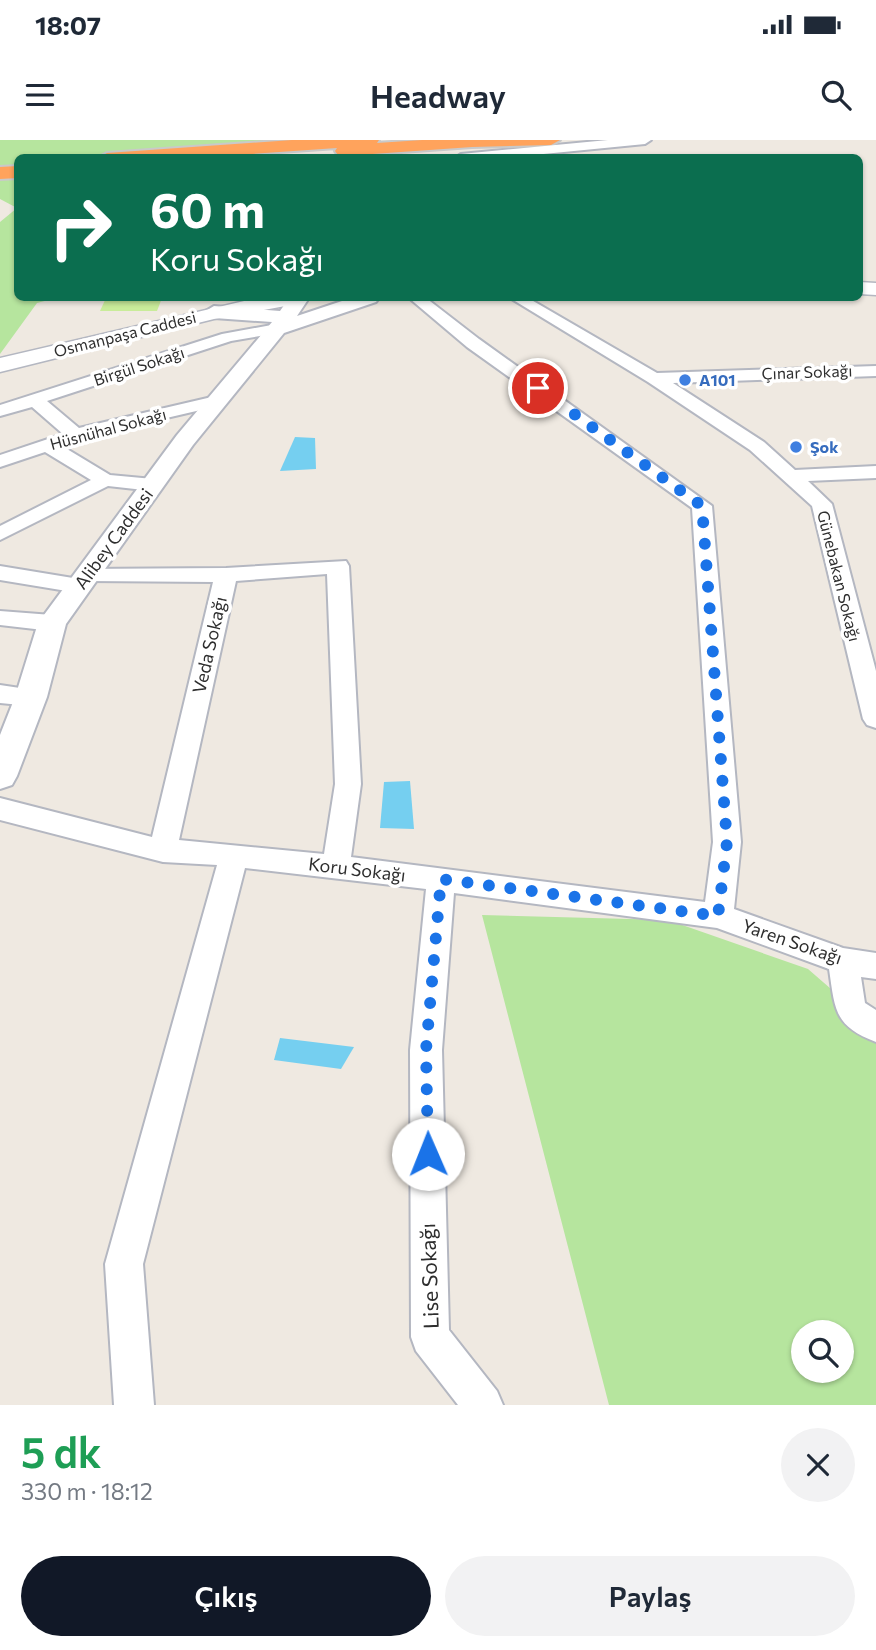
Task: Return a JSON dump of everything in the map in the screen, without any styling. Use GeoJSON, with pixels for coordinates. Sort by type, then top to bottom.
{"type":"FeatureCollection","features":[{"type":"Feature","properties":{"kind":"highway"},"geometry":{"type":"LineString","coordinates":[[164,154],[370,140]]}},
{"type":"Feature","properties":{"kind":"highway"},"geometry":{"type":"LineString","coordinates":[[303,154],[495,140]]}},
{"type":"Feature","properties":{"kind":"highway"},"geometry":{"type":"LineString","coordinates":[[473,142],[551,140]]}},
{"type":"Feature","properties":{"kind":"main road","name":"Osmanpaşa Caddesi"},"geometry":{"type":"LineString","coordinates":[[0,365],[214,312],[285,315]]}},
{"type":"Feature","properties":{"kind":"street"},"geometry":{"type":"LineString","coordinates":[[502,154],[645,140]]}},
{"type":"Feature","properties":{"kind":"street","name":"Alibey Caddesi"},"geometry":{"type":"LineString","coordinates":[[0,776],[31,696],[52,623],[216,401],[297,301]]}},
{"type":"Feature","properties":{"kind":"street"},"geometry":{"type":"LineString","coordinates":[[301,301],[306,319]]}},
{"type":"Feature","properties":{"kind":"street"},"geometry":{"type":"LineString","coordinates":[[285,315],[306,319],[360,301]]}},
{"type":"Feature","properties":{"kind":"street"},"geometry":{"type":"LineString","coordinates":[[421,301],[472,343],[702,506],[727,842],[718,916]]}},
{"type":"Feature","properties":{"kind":"street","name":"Günebakan Sokağı"},"geometry":{"type":"LineString","coordinates":[[523,301],[654,379],[757,446],[822,504],[876,719]]}},
{"type":"Feature","properties":{"kind":"street","name":"Birgül Sokağı"},"geometry":{"type":"LineString","coordinates":[[1,410],[228,338],[285,315]]}},
{"type":"Feature","properties":{"kind":"street","name":"Çınar Sokağı"},"geometry":{"type":"LineString","coordinates":[[654,379],[876,371]]}},
{"type":"Feature","properties":{"kind":"street"},"geometry":{"type":"LineString","coordinates":[[35,400],[76,435]]}},
{"type":"Feature","properties":{"kind":"street","name":"Hüsnühal Sokağı"},"geometry":{"type":"LineString","coordinates":[[0,461],[76,435],[216,401]]}},
{"type":"Feature","properties":{"kind":"street"},"geometry":{"type":"LineString","coordinates":[[47,445],[105,480],[153,485]]}},
{"type":"Feature","properties":{"kind":"street"},"geometry":{"type":"LineString","coordinates":[[792,476],[876,472]]}},
{"type":"Feature","properties":{"kind":"street"},"geometry":{"type":"LineString","coordinates":[[0,534],[105,480]]}},
{"type":"Feature","properties":{"kind":"street"},"geometry":{"type":"LineString","coordinates":[[226,575],[338,566],[348,784],[336,867]]}},
{"type":"Feature","properties":{"kind":"street","name":"Veda Sokağı"},"geometry":{"type":"LineString","coordinates":[[0,573],[84,580],[226,575],[163,850]]}},
{"type":"Feature","properties":{"kind":"street"},"geometry":{"type":"LineString","coordinates":[[0,618],[52,623]]}},
{"type":"Feature","properties":{"kind":"street"},"geometry":{"type":"LineString","coordinates":[[0,694],[31,696]]}},
{"type":"Feature","properties":{"kind":"street","name":"Koru Sokağı"},"geometry":{"type":"LineString","coordinates":[[0,809],[163,850],[441,879],[718,916]]}},
{"type":"Feature","properties":{"kind":"street"},"geometry":{"type":"LineString","coordinates":[[134,1405],[124,1264],[234,856]]}},
{"type":"Feature","properties":{"kind":"street","name":"Lise Sokağı"},"geometry":{"type":"LineString","coordinates":[[441,879],[426,1050],[430,1337],[483,1405]]}},
{"type":"Feature","properties":{"kind":"street","name":"Yaren Sokağı"},"geometry":{"type":"LineString","coordinates":[[718,916],[843,961],[876,966]]}},
{"type":"Feature","properties":{"kind":"street"},"geometry":{"type":"LineString","coordinates":[[843,961],[851,1011],[876,1027]]}},
{"type":"Feature","properties":{"kind":"green space"},"geometry":{"type":"Polygon","coordinates":[[[0,140],[298,140],[140,150],[142,154],[14,154],[14,206],[0,199],[0,140]]]}},
{"type":"Feature","properties":{"kind":"green space"},"geometry":{"type":"Polygon","coordinates":[[[14,210],[14,301],[45,301],[37,303],[0,354],[0,222],[14,210]]]}},
{"type":"Feature","properties":{"kind":"green space"},"geometry":{"type":"Polygon","coordinates":[[[105,301],[161,301],[157,311],[100,311],[105,301]]]}},
{"type":"Feature","properties":{"kind":"green space"},"geometry":{"type":"Polygon","coordinates":[[[482,915],[668,920],[808,969],[876,1028],[876,1405],[609,1405],[482,915]]]}},
{"type":"Feature","properties":{"kind":"water"},"geometry":{"type":"Polygon","coordinates":[[[295,437],[315,438],[316,469],[280,471],[295,437]]]}},
{"type":"Feature","properties":{"kind":"water"},"geometry":{"type":"Polygon","coordinates":[[[410,781],[414,829],[380,828],[384,782],[410,781]]]}},
{"type":"Feature","properties":{"kind":"water"},"geometry":{"type":"Polygon","coordinates":[[[280,1038],[354,1047],[341,1069],[274,1060],[280,1038]]]}},
{"type":"Feature","properties":{"kind":"place","name":"A101"},"geometry":{"type":"Point","coordinates":[685,380]}},
{"type":"Feature","properties":{"kind":"place","name":"Şok"},"geometry":{"type":"Point","coordinates":[796,447]}},
{"type":"Feature","properties":{"kind":"route"},"geometry":{"type":"LineString","coordinates":[[428,1154],[426,1050],[441,879],[718,916],[727,842],[702,506],[538,388]]}}]}
